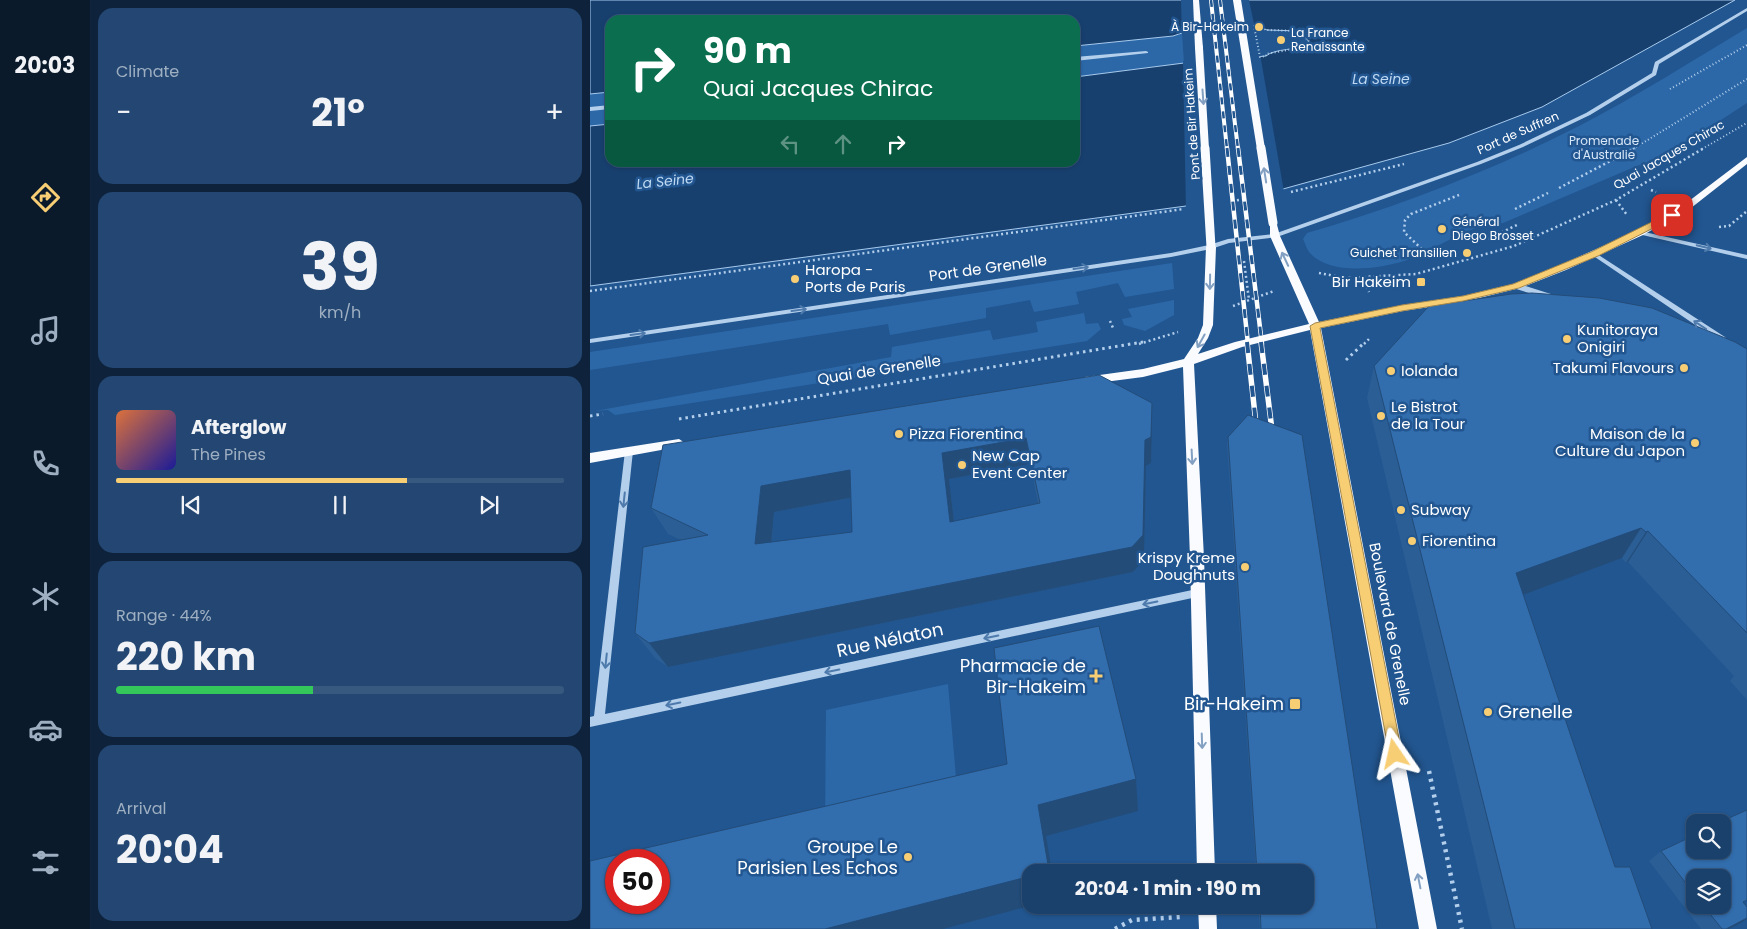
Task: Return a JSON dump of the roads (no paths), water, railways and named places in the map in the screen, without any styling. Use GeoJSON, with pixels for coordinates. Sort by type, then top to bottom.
{"type":"FeatureCollection","features":[{"type":"Feature","properties":{"kind":"main road","name":"Pont de Bir Hakeim"},"geometry":{"type":"LineString","coordinates":[[1188,362],[1203,338],[1208,325],[1212,246],[1196,0]]}},
{"type":"Feature","properties":{"kind":"main road"},"geometry":{"type":"LineString","coordinates":[[1237,0],[1275,236]]}},
{"type":"Feature","properties":{"kind":"main road"},"geometry":{"type":"LineString","coordinates":[[1073,383],[1143,372],[1188,362],[1239,344],[1315,326],[1516,286],[1640,233],[1688,206],[1747,160]]}},
{"type":"Feature","properties":{"kind":"main road","name":"Boulevard de Grenelle"},"geometry":{"type":"LineString","coordinates":[[1275,236],[1315,326],[1428,929]]}},
{"type":"Feature","properties":{"kind":"main road"},"geometry":{"type":"LineString","coordinates":[[1188,362],[1206,864]]}},
{"type":"Feature","properties":{"kind":"main road"},"geometry":{"type":"LineString","coordinates":[[590,458],[688,442]]}},
{"type":"Feature","properties":{"kind":"street","name":"Port de Suffren"},"geometry":{"type":"LineString","coordinates":[[1212,246],[1228,241],[1275,236],[1480,163],[1521,146],[1588,114],[1654,74],[1657,63],[1747,9]]}},
{"type":"Feature","properties":{"kind":"street"},"geometry":{"type":"LineString","coordinates":[[1080,59],[1146,52]]}},
{"type":"Feature","properties":{"kind":"street"},"geometry":{"type":"LineString","coordinates":[[590,109],[605,108]]}},
{"type":"Feature","properties":{"kind":"street"},"geometry":{"type":"LineString","coordinates":[[1640,233],[1747,257]]}},
{"type":"Feature","properties":{"kind":"street","name":"Port de Grenelle"},"geometry":{"type":"LineString","coordinates":[[590,341],[1171,255],[1212,246]]}},
{"type":"Feature","properties":{"kind":"street"},"geometry":{"type":"LineString","coordinates":[[1594,254],[1724,344],[1714,344]]}},
{"type":"Feature","properties":{"kind":"street"},"geometry":{"type":"LineString","coordinates":[[1516,286],[1561,300]]}},
{"type":"Feature","properties":{"kind":"street"},"geometry":{"type":"LineString","coordinates":[[595,721],[629,451]]}},
{"type":"Feature","properties":{"kind":"street","name":"Rue Nélaton"},"geometry":{"type":"LineString","coordinates":[[595,721],[1197,593]]}},
{"type":"Feature","properties":{"kind":"water","name":"La Seine"},"geometry":{"type":"Polygon","coordinates":[[[590,0],[1735,0],[1542,107],[1449,143],[1283,189],[1186,206],[590,286],[590,126],[605,124],[605,167],[1080,167],[1080,76],[1184,63],[1266,56],[1270,53],[1305,46],[1310,43],[1300,31],[1267,30],[1255,25],[1080,45],[1080,15],[605,15],[605,92],[590,94],[590,0]]]}},
{"type":"Feature","properties":{"kind":"railway"},"geometry":{"type":"LineString","coordinates":[[1211,0],[1227,149]]}},
{"type":"Feature","properties":{"kind":"railway"},"geometry":{"type":"LineString","coordinates":[[1220,0],[1238,149]]}},
{"type":"Feature","properties":{"kind":"railway"},"geometry":{"type":"LineString","coordinates":[[1227,148],[1248,344]]}},
{"type":"Feature","properties":{"kind":"railway"},"geometry":{"type":"LineString","coordinates":[[1238,148],[1262,344]]}},
{"type":"Feature","properties":{"kind":"railway"},"geometry":{"type":"LineString","coordinates":[[1247,342],[1257,433]]}},
{"type":"Feature","properties":{"kind":"railway"},"geometry":{"type":"LineString","coordinates":[[1261,342],[1273,438]]}},
{"type":"Feature","properties":{"kind":"place","name":"À Bir-Hakeim"},"geometry":{"type":"Point","coordinates":[1259,27]}},
{"type":"Feature","properties":{"kind":"place","name":"La France Renaissante"},"geometry":{"type":"Point","coordinates":[1281,40]}},
{"type":"Feature","properties":{"kind":"place","name":"Général Diego Brosset"},"geometry":{"type":"Point","coordinates":[1442,229]}},
{"type":"Feature","properties":{"kind":"place","name":"Guichet Transilien"},"geometry":{"type":"Point","coordinates":[1467,253]}},
{"type":"Feature","properties":{"kind":"place","name":"Haropa - Ports de Paris"},"geometry":{"type":"Point","coordinates":[795,279]}},
{"type":"Feature","properties":{"kind":"place","name":"Bir Hakeim"},"geometry":{"type":"Point","coordinates":[1421,282]}},
{"type":"Feature","properties":{"kind":"place","name":"Kunitoraya Onigiri"},"geometry":{"type":"Point","coordinates":[1567,339]}},
{"type":"Feature","properties":{"kind":"place","name":"Takumi Flavours"},"geometry":{"type":"Point","coordinates":[1684,368]}},
{"type":"Feature","properties":{"kind":"place","name":"Iolanda"},"geometry":{"type":"Point","coordinates":[1391,371]}},
{"type":"Feature","properties":{"kind":"place","name":"Le Bistrot de la Tour"},"geometry":{"type":"Point","coordinates":[1381,416]}},
{"type":"Feature","properties":{"kind":"place","name":"Pizza Fiorentina"},"geometry":{"type":"Point","coordinates":[899,434]}},
{"type":"Feature","properties":{"kind":"place","name":"Maison de la Culture du Japon"},"geometry":{"type":"Point","coordinates":[1695,443]}},
{"type":"Feature","properties":{"kind":"place","name":"New Cap Event Center"},"geometry":{"type":"Point","coordinates":[962,465]}},
{"type":"Feature","properties":{"kind":"place","name":"Subway"},"geometry":{"type":"Point","coordinates":[1401,510]}},
{"type":"Feature","properties":{"kind":"place","name":"Fiorentina"},"geometry":{"type":"Point","coordinates":[1412,541]}},
{"type":"Feature","properties":{"kind":"place","name":"Krispy Kreme Doughnuts"},"geometry":{"type":"Point","coordinates":[1245,567]}},
{"type":"Feature","properties":{"kind":"place","name":"Pharmacie de Bir-Hakeim"},"geometry":{"type":"Point","coordinates":[1096,676]}},
{"type":"Feature","properties":{"kind":"place","name":"Bir-Hakeim"},"geometry":{"type":"Point","coordinates":[1295,704]}},
{"type":"Feature","properties":{"kind":"place","name":"Grenelle"},"geometry":{"type":"Point","coordinates":[1488,712]}},
{"type":"Feature","properties":{"kind":"place","name":"Groupe Le Parisien Les Echos"},"geometry":{"type":"Point","coordinates":[908,857]}},
{"type":"Feature","properties":{"kind":"park label","name":"Promenade d'Australie"},"geometry":{"type":"Point","coordinates":[1604,148]}}]}
